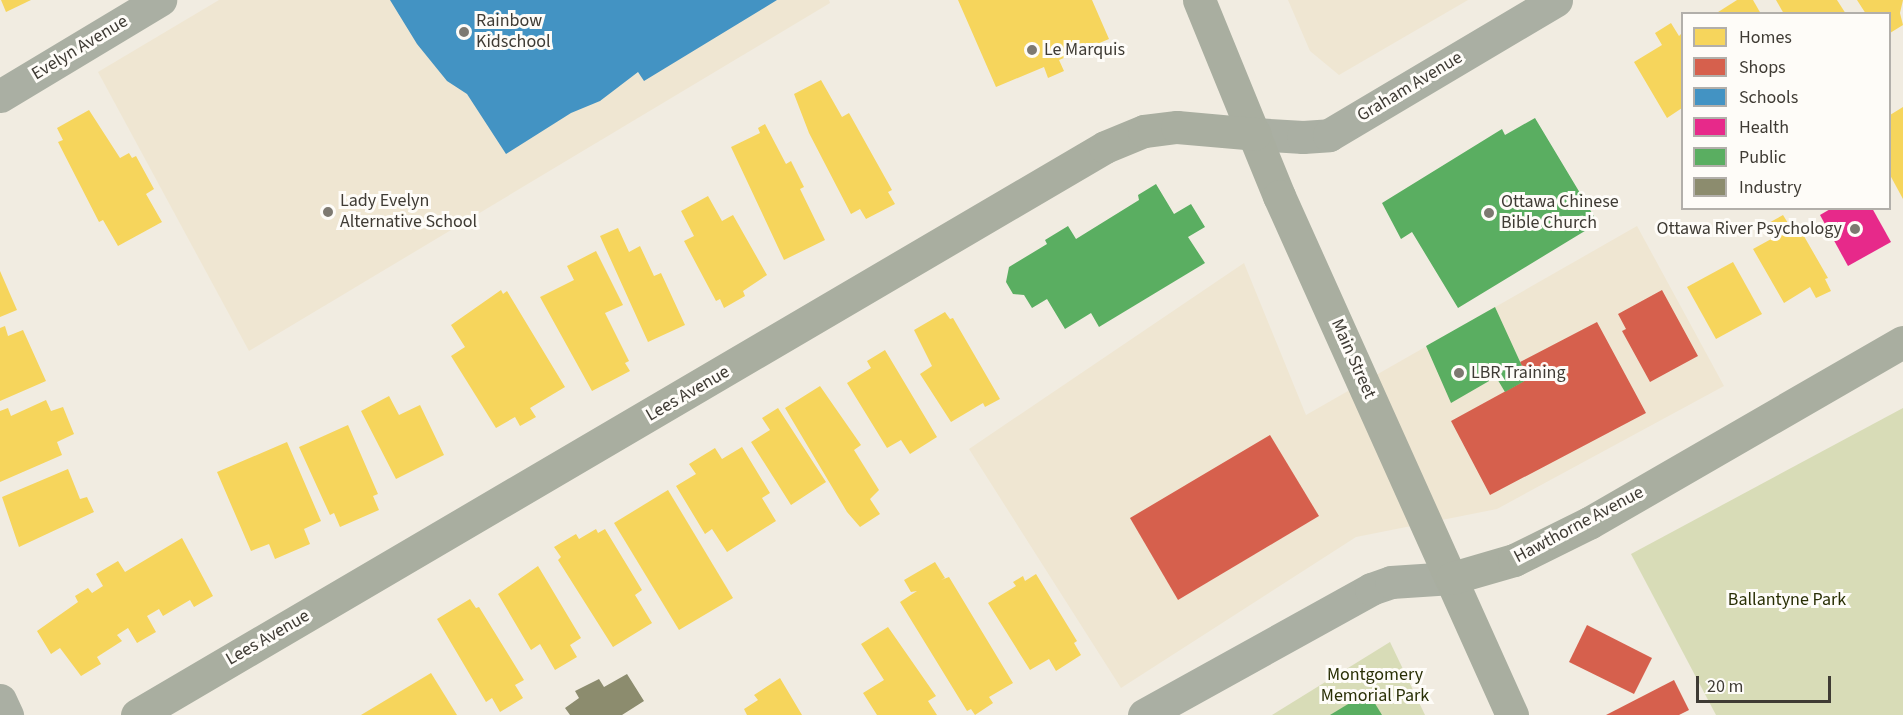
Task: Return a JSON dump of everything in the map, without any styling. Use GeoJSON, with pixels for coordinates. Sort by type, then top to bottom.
{"type":"FeatureCollection","features":[{"type":"Feature","properties":{"kind":"main road","name":"Main Street"},"geometry":{"type":"LineString","coordinates":[[1199,0],[1255,134],[1512,715]]}},
{"type":"Feature","properties":{"kind":"main road","name":"Lees Avenue"},"geometry":{"type":"LineString","coordinates":[[137,715],[1105,147],[1144,131],[1177,127],[1255,134]]}},
{"type":"Feature","properties":{"kind":"main road","name":"Hawthorne Avenue"},"geometry":{"type":"LineString","coordinates":[[1452,578],[1514,560],[1588,523],[1903,342]]}},
{"type":"Feature","properties":{"kind":"street","name":"Evelyn Avenue"},"geometry":{"type":"LineString","coordinates":[[0,96],[160,0]]}},
{"type":"Feature","properties":{"kind":"street","name":"Graham Avenue"},"geometry":{"type":"LineString","coordinates":[[1255,134],[1303,137],[1329,135],[1556,0]]}},
{"type":"Feature","properties":{"kind":"street","name":"Hawthorne Avenue"},"geometry":{"type":"LineString","coordinates":[[1144,715],[1371,589],[1391,582],[1452,578]]}},
{"type":"Feature","properties":{"kind":"street"},"geometry":{"type":"LineString","coordinates":[[0,700],[7,715]]}},
{"type":"Feature","properties":{"kind":"shaded area","name":"Lady Evelyn Alternative School"},"geometry":{"type":"Polygon","coordinates":[[[219,0],[829,0],[830,3],[249,351],[98,72],[219,0]]]}},
{"type":"Feature","properties":{"kind":"shaded area"},"geometry":{"type":"Polygon","coordinates":[[[1288,0],[1468,0],[1339,75],[1310,51],[1288,0]]]}},
{"type":"Feature","properties":{"kind":"shaded area"},"geometry":{"type":"Polygon","coordinates":[[[1637,226],[1724,386],[1497,509],[1356,537],[1121,688],[969,449],[1244,263],[1306,415],[1637,226]]]}},
{"type":"Feature","properties":{"kind":"green space","name":"Ballantyne Park"},"geometry":{"type":"Polygon","coordinates":[[[1903,408],[1903,715],[1716,715],[1631,554],[1903,408]]]}},
{"type":"Feature","properties":{"kind":"green space","name":"Montgomery Memorial Park"},"geometry":{"type":"Polygon","coordinates":[[[1390,642],[1425,715],[1272,715],[1390,642]]]}},
{"type":"Feature","properties":{"kind":"building: Homes"},"geometry":{"type":"Polygon","coordinates":[[[1,0],[31,0],[6,12],[1,0]]]}},
{"type":"Feature","properties":{"kind":"building: Homes","name":"Le Marquis"},"geometry":{"type":"Polygon","coordinates":[[[958,0],[1092,0],[1109,39],[1059,60],[1064,71],[1048,78],[1044,67],[996,87],[958,0]]]}},
{"type":"Feature","properties":{"kind":"building: Homes"},"geometry":{"type":"Polygon","coordinates":[[[1737,0],[1753,0],[1760,12],[1718,12],[1737,0]]]}},
{"type":"Feature","properties":{"kind":"building: Homes"},"geometry":{"type":"Polygon","coordinates":[[[1776,0],[1837,0],[1845,12],[1783,12],[1776,0]]]}},
{"type":"Feature","properties":{"kind":"building: Homes"},"geometry":{"type":"Polygon","coordinates":[[[1857,0],[1903,0],[1900,13],[1903,25],[1891,32],[1891,12],[1865,12],[1857,0]]]}},
{"type":"Feature","properties":{"kind":"building: Homes"},"geometry":{"type":"Polygon","coordinates":[[[1671,23],[1679,36],[1681,34],[1681,109],[1667,118],[1634,62],[1662,45],[1655,33],[1671,23]]]}},
{"type":"Feature","properties":{"kind":"building: Homes"},"geometry":{"type":"Polygon","coordinates":[[[821,80],[842,117],[849,113],[892,190],[888,192],[895,204],[866,219],[860,209],[851,214],[809,133],[794,94],[821,80]]]}},
{"type":"Feature","properties":{"kind":"building: Homes"},"geometry":{"type":"Polygon","coordinates":[[[1903,107],[1903,199],[1891,177],[1891,114],[1903,107]]]}},
{"type":"Feature","properties":{"kind":"building: Homes"},"geometry":{"type":"Polygon","coordinates":[[[89,110],[120,158],[129,153],[132,158],[136,156],[154,189],[146,194],[162,222],[118,246],[103,220],[99,222],[58,142],[63,140],[57,128],[89,110]]]}},
{"type":"Feature","properties":{"kind":"building: Homes"},"geometry":{"type":"Polygon","coordinates":[[[765,124],[786,164],[791,161],[804,187],[800,189],[825,240],[784,260],[731,147],[760,133],[758,128],[765,124]]]}},
{"type":"Feature","properties":{"kind":"building: Homes"},"geometry":{"type":"Polygon","coordinates":[[[708,196],[722,221],[733,215],[767,275],[743,291],[745,296],[724,308],[720,299],[716,301],[684,241],[694,236],[681,211],[708,196]]]}},
{"type":"Feature","properties":{"kind":"building: Homes"},"geometry":{"type":"Polygon","coordinates":[[[1783,215],[1791,228],[1797,224],[1828,278],[1825,279],[1831,291],[1816,298],[1810,287],[1784,303],[1753,249],[1773,238],[1765,225],[1783,215]]]}},
{"type":"Feature","properties":{"kind":"building: Homes"},"geometry":{"type":"Polygon","coordinates":[[[618,228],[629,252],[640,246],[654,276],[661,273],[685,325],[648,342],[600,236],[618,228]]]}},
{"type":"Feature","properties":{"kind":"building: Homes"},"geometry":{"type":"Polygon","coordinates":[[[596,251],[623,305],[605,313],[629,361],[625,363],[630,371],[592,391],[540,297],[574,280],[567,266],[596,251]]]}},
{"type":"Feature","properties":{"kind":"building: Homes"},"geometry":{"type":"Polygon","coordinates":[[[1733,262],[1762,314],[1716,339],[1687,287],[1733,262]]]}},
{"type":"Feature","properties":{"kind":"building: Homes"},"geometry":{"type":"Polygon","coordinates":[[[0,271],[17,310],[0,317],[0,271]]]}},
{"type":"Feature","properties":{"kind":"building: Homes"},"geometry":{"type":"Polygon","coordinates":[[[501,290],[503,294],[507,291],[565,387],[530,408],[536,417],[520,426],[515,417],[496,428],[451,356],[465,347],[451,325],[501,290]]]}},
{"type":"Feature","properties":{"kind":"building: Homes"},"geometry":{"type":"Polygon","coordinates":[[[945,312],[950,319],[953,318],[1000,399],[985,407],[983,403],[951,422],[920,374],[932,366],[914,330],[945,312]]]}},
{"type":"Feature","properties":{"kind":"building: Homes"},"geometry":{"type":"Polygon","coordinates":[[[5,326],[8,336],[23,330],[46,381],[0,401],[0,328],[5,326]]]}},
{"type":"Feature","properties":{"kind":"building: Homes"},"geometry":{"type":"Polygon","coordinates":[[[885,350],[937,437],[910,454],[901,440],[887,448],[847,383],[871,368],[867,361],[885,350]]]}},
{"type":"Feature","properties":{"kind":"building: Homes"},"geometry":{"type":"Polygon","coordinates":[[[820,386],[861,445],[854,450],[879,490],[870,499],[880,514],[860,527],[847,512],[785,408],[820,386]]]}},
{"type":"Feature","properties":{"kind":"building: Homes"},"geometry":{"type":"Polygon","coordinates":[[[389,396],[399,415],[420,405],[444,455],[396,479],[361,411],[389,396]]]}},
{"type":"Feature","properties":{"kind":"building: Homes"},"geometry":{"type":"Polygon","coordinates":[[[46,400],[51,411],[63,407],[74,434],[57,442],[62,455],[0,482],[0,411],[8,408],[11,416],[46,400]]]}},
{"type":"Feature","properties":{"kind":"building: Homes"},"geometry":{"type":"Polygon","coordinates":[[[778,408],[826,482],[791,505],[751,442],[770,430],[762,418],[778,408]]]}},
{"type":"Feature","properties":{"kind":"building: Homes"},"geometry":{"type":"Polygon","coordinates":[[[348,425],[378,494],[373,496],[379,510],[340,527],[334,513],[330,515],[299,447],[348,425]]]}},
{"type":"Feature","properties":{"kind":"building: Homes"},"geometry":{"type":"Polygon","coordinates":[[[287,442],[321,521],[304,529],[310,544],[275,559],[269,544],[251,551],[217,472],[287,442]]]}},
{"type":"Feature","properties":{"kind":"building: Homes"},"geometry":{"type":"Polygon","coordinates":[[[742,447],[770,493],[762,498],[776,521],[727,552],[712,529],[705,534],[676,486],[696,474],[689,464],[715,448],[722,459],[742,447]]]}},
{"type":"Feature","properties":{"kind":"building: Homes"},"geometry":{"type":"Polygon","coordinates":[[[68,469],[80,499],[87,497],[94,512],[19,547],[2,497],[68,469]]]}},
{"type":"Feature","properties":{"kind":"building: Homes"},"geometry":{"type":"Polygon","coordinates":[[[668,490],[733,598],[679,630],[614,523],[668,490]]]}},
{"type":"Feature","properties":{"kind":"building: Homes"},"geometry":{"type":"Polygon","coordinates":[[[596,529],[598,533],[605,529],[642,590],[635,595],[652,623],[613,647],[558,560],[561,557],[554,547],[576,534],[579,539],[596,529]]]}},
{"type":"Feature","properties":{"kind":"building: Homes"},"geometry":{"type":"Polygon","coordinates":[[[182,538],[213,596],[194,607],[190,600],[163,616],[159,609],[147,616],[156,632],[137,643],[128,628],[117,635],[122,641],[97,657],[101,664],[81,676],[60,648],[51,654],[37,631],[78,602],[75,596],[88,588],[92,593],[103,586],[96,574],[118,561],[125,572],[182,538]]]}},
{"type":"Feature","properties":{"kind":"building: Homes"},"geometry":{"type":"Polygon","coordinates":[[[935,562],[945,578],[941,580],[949,577],[1013,683],[989,697],[993,703],[975,715],[971,709],[967,711],[900,602],[917,591],[911,592],[904,580],[935,562]]]}},
{"type":"Feature","properties":{"kind":"building: Homes"},"geometry":{"type":"Polygon","coordinates":[[[538,566],[581,638],[570,645],[577,657],[555,670],[540,644],[531,650],[498,594],[538,566]]]}},
{"type":"Feature","properties":{"kind":"building: Homes"},"geometry":{"type":"Polygon","coordinates":[[[1036,574],[1077,641],[1074,643],[1081,655],[1056,671],[1049,659],[1030,670],[988,603],[1016,586],[1013,582],[1023,576],[1025,581],[1036,574]]]}},
{"type":"Feature","properties":{"kind":"building: Homes"},"geometry":{"type":"Polygon","coordinates":[[[470,599],[476,608],[479,607],[524,680],[515,685],[523,698],[500,712],[492,698],[486,702],[437,619],[470,599]]]}},
{"type":"Feature","properties":{"kind":"building: Homes"},"geometry":{"type":"Polygon","coordinates":[[[888,627],[936,696],[928,701],[937,715],[877,715],[863,693],[884,680],[861,644],[888,627]]]}},
{"type":"Feature","properties":{"kind":"building: Homes"},"geometry":{"type":"Polygon","coordinates":[[[431,673],[457,715],[361,715],[431,673]]]}},
{"type":"Feature","properties":{"kind":"building: Homes"},"geometry":{"type":"Polygon","coordinates":[[[780,678],[802,715],[747,715],[744,709],[758,700],[754,695],[780,678]]]}},
{"type":"Feature","properties":{"kind":"building: Shops"},"geometry":{"type":"Polygon","coordinates":[[[1662,290],[1698,356],[1650,382],[1622,331],[1626,329],[1618,314],[1662,290]]]}},
{"type":"Feature","properties":{"kind":"building: Shops"},"geometry":{"type":"Polygon","coordinates":[[[1597,322],[1646,413],[1490,495],[1451,421],[1528,379],[1520,362],[1597,322]]]}},
{"type":"Feature","properties":{"kind":"building: Shops"},"geometry":{"type":"Polygon","coordinates":[[[1270,435],[1319,516],[1178,600],[1130,518],[1270,435]]]}},
{"type":"Feature","properties":{"kind":"building: Shops"},"geometry":{"type":"Polygon","coordinates":[[[1587,625],[1652,658],[1634,694],[1569,662],[1587,625]]]}},
{"type":"Feature","properties":{"kind":"building: Shops"},"geometry":{"type":"Polygon","coordinates":[[[1674,680],[1689,710],[1679,715],[1606,715],[1674,680]]]}},
{"type":"Feature","properties":{"kind":"building: Schools"},"geometry":{"type":"Polygon","coordinates":[[[390,0],[777,0],[644,81],[638,72],[600,101],[571,113],[506,154],[467,94],[447,81],[417,44],[390,0]]]}},
{"type":"Feature","properties":{"kind":"building: Health","name":"Ottawa River Psychology"},"geometry":{"type":"Polygon","coordinates":[[[1829,210],[1873,210],[1891,242],[1848,266],[1820,215],[1829,210]]]}},
{"type":"Feature","properties":{"kind":"building: Public","name":"Ottawa Chinese Bible Church"},"geometry":{"type":"Polygon","coordinates":[[[1535,118],[1598,223],[1458,308],[1412,232],[1401,239],[1382,203],[1502,129],[1505,135],[1535,118]]]}},
{"type":"Feature","properties":{"kind":"building: Public"},"geometry":{"type":"Polygon","coordinates":[[[1156,184],[1174,214],[1191,204],[1205,227],[1188,237],[1205,263],[1099,327],[1091,313],[1065,329],[1047,299],[1032,308],[1024,295],[1013,294],[1006,282],[1009,267],[1047,244],[1045,240],[1068,226],[1076,239],[1139,200],[1138,195],[1156,184]]]}},
{"type":"Feature","properties":{"kind":"building: Public"},"geometry":{"type":"Polygon","coordinates":[[[1495,307],[1528,379],[1505,392],[1496,377],[1451,403],[1426,346],[1495,307]]]}},
{"type":"Feature","properties":{"kind":"building: Public"},"geometry":{"type":"Polygon","coordinates":[[[1368,692],[1382,715],[1330,715],[1368,692]]]}},
{"type":"Feature","properties":{"kind":"building: Industry"},"geometry":{"type":"Polygon","coordinates":[[[627,674],[644,701],[622,715],[570,715],[565,708],[579,698],[575,691],[599,679],[604,687],[627,674]]]}},
{"type":"Feature","properties":{"kind":"place","name":"Rainbow Kidschool"},"geometry":{"type":"Point","coordinates":[464,32]}},
{"type":"Feature","properties":{"kind":"place","name":"Le Marquis"},"geometry":{"type":"Point","coordinates":[1032,50]}},
{"type":"Feature","properties":{"kind":"place","name":"Lady Evelyn Alternative School"},"geometry":{"type":"Point","coordinates":[328,212]}},
{"type":"Feature","properties":{"kind":"place","name":"Ottawa Chinese Bible Church"},"geometry":{"type":"Point","coordinates":[1489,213]}},
{"type":"Feature","properties":{"kind":"place","name":"Ottawa River Psychology"},"geometry":{"type":"Point","coordinates":[1855,229]}},
{"type":"Feature","properties":{"kind":"place","name":"LBR Training"},"geometry":{"type":"Point","coordinates":[1459,373]}}]}
